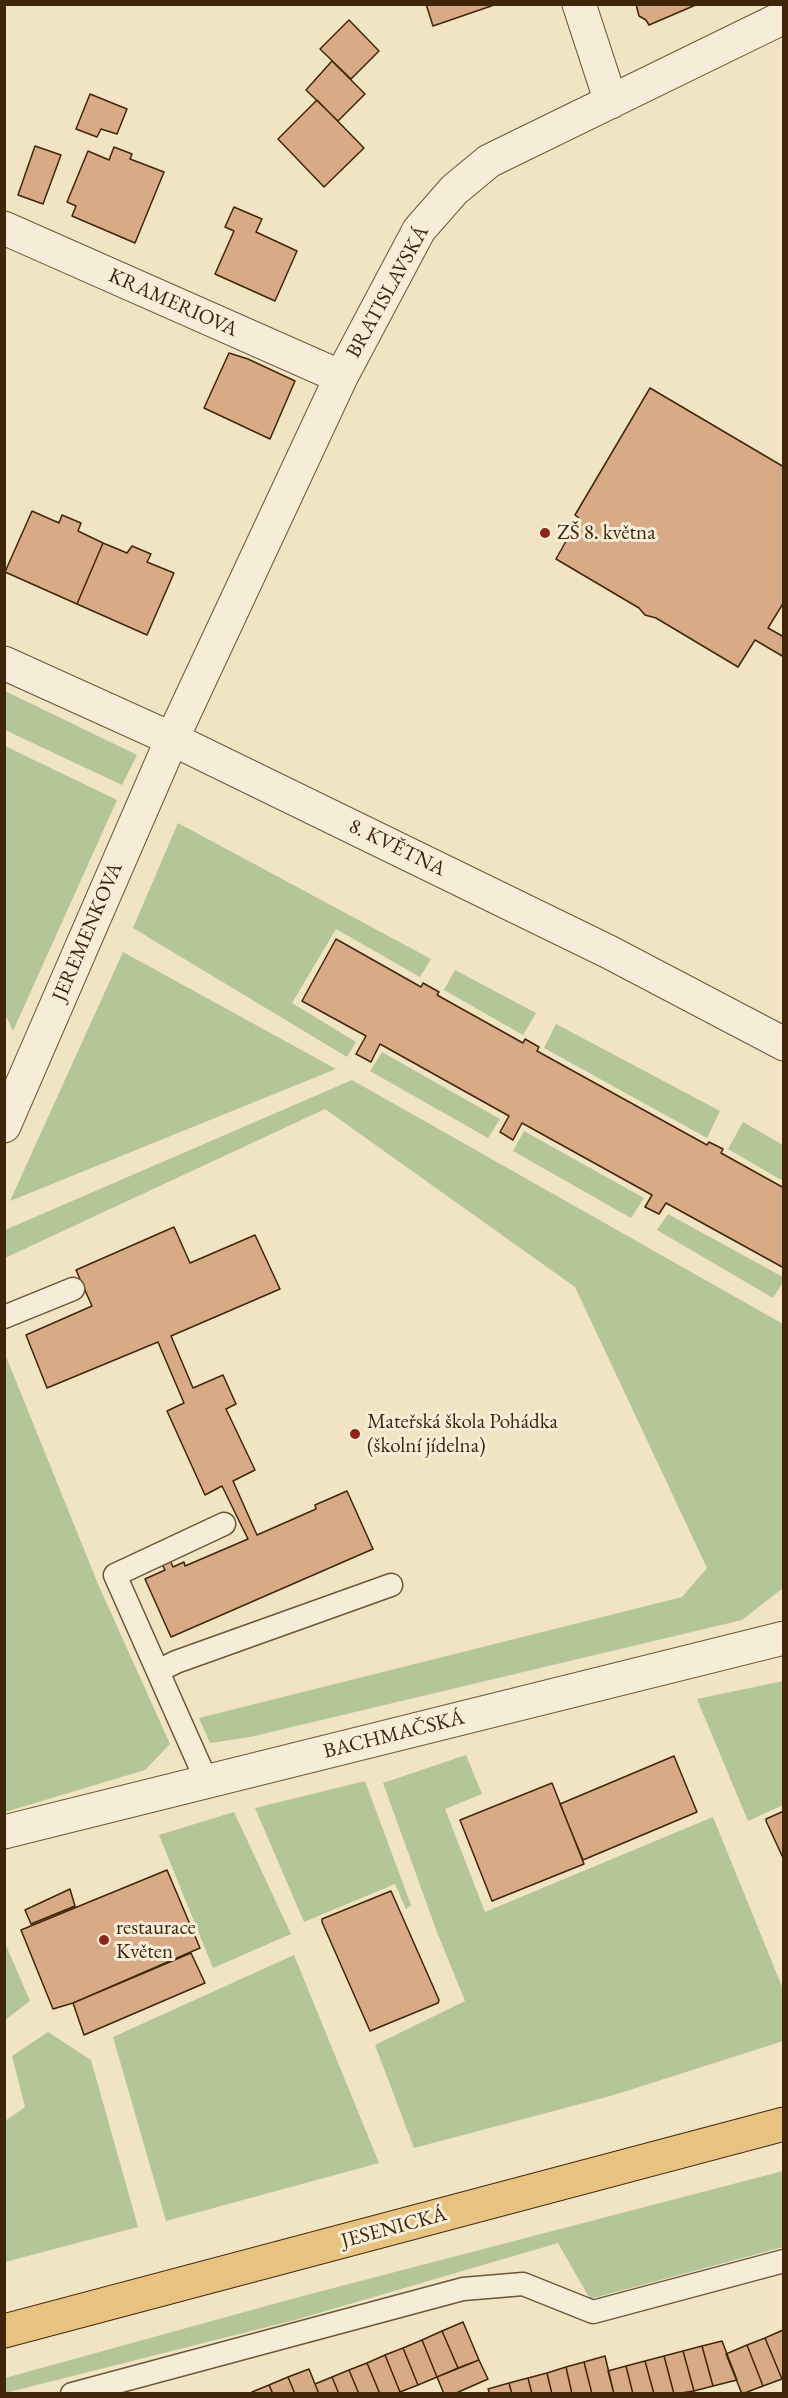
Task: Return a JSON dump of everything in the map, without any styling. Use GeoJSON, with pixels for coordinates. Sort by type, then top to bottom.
{"type":"FeatureCollection","features":[{"type":"Feature","properties":{"kind":"main road","name":"JESENICKÁ"},"geometry":{"type":"LineString","coordinates":[[4,2331],[783,2124]]}},
{"type":"Feature","properties":{"kind":"street"},"geometry":{"type":"LineString","coordinates":[[579,4],[611,102]]}},
{"type":"Feature","properties":{"kind":"street","name":"BRATISLAVSKÁ"},"geometry":{"type":"LineString","coordinates":[[172,739],[341,377],[419,230],[454,190],[489,161],[783,17]]}},
{"type":"Feature","properties":{"kind":"street","name":"KRAMERIOVA"},"geometry":{"type":"LineString","coordinates":[[4,228],[341,377]]}},
{"type":"Feature","properties":{"kind":"street","name":"8. KVĚTNA"},"geometry":{"type":"LineString","coordinates":[[4,663],[172,739],[609,952],[727,1012],[783,1044]]}},
{"type":"Feature","properties":{"kind":"street","name":"JEREMENKOVA"},"geometry":{"type":"LineString","coordinates":[[4,1126],[172,739]]}},
{"type":"Feature","properties":{"kind":"street","name":"BACHMAČSKÁ"},"geometry":{"type":"LineString","coordinates":[[4,1832],[783,1638]]}},
{"type":"Feature","properties":{"kind":"lane"},"geometry":{"type":"LineString","coordinates":[[4,1317],[73,1289]]}},
{"type":"Feature","properties":{"kind":"lane"},"geometry":{"type":"LineString","coordinates":[[207,1782],[115,1575],[224,1524]]}},
{"type":"Feature","properties":{"kind":"lane"},"geometry":{"type":"LineString","coordinates":[[158,1671],[176,1662],[391,1585]]}},
{"type":"Feature","properties":{"kind":"lane"},"geometry":{"type":"LineString","coordinates":[[72,2394],[462,2289],[523,2284],[593,2312],[783,2261]]}},
{"type":"Feature","properties":{"kind":"green space"},"geometry":{"type":"Polygon","coordinates":[[[5,691],[137,755],[122,785],[5,730],[5,691]]]}},
{"type":"Feature","properties":{"kind":"green space"},"geometry":{"type":"Polygon","coordinates":[[[5,746],[117,800],[13,1031],[4,1012],[5,746]]]}},
{"type":"Feature","properties":{"kind":"green space"},"geometry":{"type":"Polygon","coordinates":[[[178,823],[431,959],[420,977],[336,929],[292,1003],[356,1042],[347,1057],[133,928],[178,823]]]}},
{"type":"Feature","properties":{"kind":"green space"},"geometry":{"type":"Polygon","coordinates":[[[123,952],[336,1069],[10,1201],[123,952]]]}},
{"type":"Feature","properties":{"kind":"green space"},"geometry":{"type":"Polygon","coordinates":[[[455,970],[536,1013],[523,1035],[444,990],[455,970]]]}},
{"type":"Feature","properties":{"kind":"green space"},"geometry":{"type":"Polygon","coordinates":[[[556,1024],[720,1111],[707,1138],[544,1048],[556,1024]]]}},
{"type":"Feature","properties":{"kind":"green space"},"geometry":{"type":"Polygon","coordinates":[[[382,1052],[500,1119],[488,1138],[370,1071],[382,1052]]]}},
{"type":"Feature","properties":{"kind":"green space"},"geometry":{"type":"Polygon","coordinates":[[[352,1080],[783,1324],[783,1588],[742,1620],[250,1737],[210,1743],[199,1718],[682,1597],[707,1568],[575,1287],[325,1109],[5,1258],[5,1230],[352,1080]]]}},
{"type":"Feature","properties":{"kind":"green space"},"geometry":{"type":"Polygon","coordinates":[[[743,1122],[783,1145],[783,1181],[728,1149],[743,1122]]]}},
{"type":"Feature","properties":{"kind":"green space"},"geometry":{"type":"Polygon","coordinates":[[[524,1131],[644,1198],[631,1218],[513,1151],[524,1131]]]}},
{"type":"Feature","properties":{"kind":"green space"},"geometry":{"type":"Polygon","coordinates":[[[668,1214],[783,1277],[783,1282],[773,1298],[657,1230],[668,1214]]]}},
{"type":"Feature","properties":{"kind":"green space"},"geometry":{"type":"Polygon","coordinates":[[[5,1354],[98,1584],[170,1744],[145,1770],[5,1812],[5,1354]]]}},
{"type":"Feature","properties":{"kind":"green space"},"geometry":{"type":"Polygon","coordinates":[[[783,1681],[783,1805],[748,1821],[697,1699],[783,1681]]]}},
{"type":"Feature","properties":{"kind":"green space"},"geometry":{"type":"Polygon","coordinates":[[[466,1755],[482,1794],[445,1809],[485,1912],[713,1817],[783,1989],[783,2041],[614,2095],[414,2148],[375,2045],[465,2001],[437,1932],[383,1783],[466,1755]]]}},
{"type":"Feature","properties":{"kind":"green space"},"geometry":{"type":"Polygon","coordinates":[[[365,1781],[411,1905],[406,1909],[395,1884],[304,1922],[255,1808],[365,1781]]]}},
{"type":"Feature","properties":{"kind":"green space"},"geometry":{"type":"Polygon","coordinates":[[[234,1812],[291,1934],[213,1968],[159,1835],[234,1812]]]}},
{"type":"Feature","properties":{"kind":"green space"},"geometry":{"type":"Polygon","coordinates":[[[5,1943],[30,2001],[4,2020],[5,1943]]]}},
{"type":"Feature","properties":{"kind":"green space"},"geometry":{"type":"Polygon","coordinates":[[[294,1955],[379,2163],[166,2221],[113,2037],[294,1955]]]}},
{"type":"Feature","properties":{"kind":"green space"},"geometry":{"type":"Polygon","coordinates":[[[48,2032],[91,2060],[138,2227],[5,2262],[5,2121],[25,2107],[12,2056],[48,2032]]]}},
{"type":"Feature","properties":{"kind":"green space"},"geometry":{"type":"Polygon","coordinates":[[[783,2171],[783,2247],[590,2299],[558,2243],[295,2320],[5,2393],[5,2378],[299,2297],[783,2171]]]}},
{"type":"Feature","properties":{"kind":"building"},"geometry":{"type":"Polygon","coordinates":[[[426,4],[497,4],[433,26],[426,4]]]}},
{"type":"Feature","properties":{"kind":"building"},"geometry":{"type":"Polygon","coordinates":[[[636,4],[698,4],[649,25],[639,16],[636,4]]]}},
{"type":"Feature","properties":{"kind":"building"},"geometry":{"type":"Polygon","coordinates":[[[349,20],[379,51],[351,79],[320,49],[349,20]]]}},
{"type":"Feature","properties":{"kind":"building"},"geometry":{"type":"Polygon","coordinates":[[[332,61],[365,94],[338,121],[306,90],[332,61]]]}},
{"type":"Feature","properties":{"kind":"building"},"geometry":{"type":"Polygon","coordinates":[[[90,94],[127,109],[117,134],[101,129],[97,137],[76,129],[90,94]]]}},
{"type":"Feature","properties":{"kind":"building"},"geometry":{"type":"Polygon","coordinates":[[[317,100],[364,148],[324,187],[278,139],[317,100]]]}},
{"type":"Feature","properties":{"kind":"building"},"geometry":{"type":"Polygon","coordinates":[[[35,146],[61,155],[43,204],[18,195],[35,146]]]}},
{"type":"Feature","properties":{"kind":"building"},"geometry":{"type":"Polygon","coordinates":[[[114,147],[132,154],[130,159],[164,172],[135,243],[72,216],[76,206],[67,202],[88,151],[109,160],[114,147]]]}},
{"type":"Feature","properties":{"kind":"building"},"geometry":{"type":"Polygon","coordinates":[[[234,207],[262,219],[256,232],[297,251],[275,301],[215,274],[234,231],[225,227],[234,207]]]}},
{"type":"Feature","properties":{"kind":"building"},"geometry":{"type":"Polygon","coordinates":[[[229,353],[248,359],[295,381],[270,439],[204,408],[229,353]]]}},
{"type":"Feature","properties":{"kind":"building"},"geometry":{"type":"Polygon","coordinates":[[[650,388],[784,467],[784,602],[768,628],[784,637],[784,657],[755,640],[738,667],[656,618],[645,615],[639,608],[556,559],[579,518],[575,515],[650,388]]]}},
{"type":"Feature","properties":{"kind":"building"},"geometry":{"type":"Polygon","coordinates":[[[32,511],[59,523],[62,515],[81,523],[78,531],[103,543],[77,604],[5,572],[32,511]]]}},
{"type":"Feature","properties":{"kind":"building"},"geometry":{"type":"Polygon","coordinates":[[[103,543],[127,553],[132,546],[151,554],[147,562],[174,573],[147,635],[77,604],[103,543]]]}},
{"type":"Feature","properties":{"kind":"building"},"geometry":{"type":"Polygon","coordinates":[[[336,939],[421,987],[423,983],[439,992],[437,995],[523,1043],[525,1039],[539,1047],[537,1051],[707,1145],[709,1142],[723,1149],[721,1153],[784,1188],[784,1268],[666,1203],[659,1214],[645,1207],[652,1195],[522,1123],[513,1140],[500,1132],[509,1116],[380,1044],[371,1062],[356,1054],[366,1036],[302,1001],[336,939]]]}},
{"type":"Feature","properties":{"kind":"building"},"geometry":{"type":"Polygon","coordinates":[[[174,1227],[190,1263],[255,1235],[280,1289],[171,1336],[193,1388],[223,1375],[236,1404],[226,1409],[255,1470],[233,1481],[257,1535],[316,1509],[315,1505],[347,1491],[373,1549],[171,1637],[145,1579],[165,1570],[161,1562],[169,1558],[173,1567],[184,1562],[185,1566],[248,1539],[222,1486],[205,1495],[167,1411],[184,1403],[158,1342],[47,1388],[26,1335],[92,1306],[76,1270],[174,1227]]]}},
{"type":"Feature","properties":{"kind":"building"},"geometry":{"type":"Polygon","coordinates":[[[674,1756],[697,1812],[583,1860],[560,1804],[674,1756]]]}},
{"type":"Feature","properties":{"kind":"building"},"geometry":{"type":"Polygon","coordinates":[[[552,1783],[584,1864],[492,1901],[460,1820],[552,1783]]]}},
{"type":"Feature","properties":{"kind":"building"},"geometry":{"type":"Polygon","coordinates":[[[784,1811],[784,1860],[766,1819],[784,1811]]]}},
{"type":"Feature","properties":{"kind":"building"},"geometry":{"type":"Polygon","coordinates":[[[167,1870],[200,1948],[73,2003],[53,2009],[21,1930],[167,1870]]]}},
{"type":"Feature","properties":{"kind":"building"},"geometry":{"type":"Polygon","coordinates":[[[70,1889],[75,1906],[31,1924],[25,1910],[70,1889]]]}},
{"type":"Feature","properties":{"kind":"building"},"geometry":{"type":"Polygon","coordinates":[[[391,1891],[439,2000],[438,2003],[370,2031],[322,1919],[391,1891]]]}},
{"type":"Feature","properties":{"kind":"building"},"geometry":{"type":"Polygon","coordinates":[[[191,1953],[205,1983],[84,2035],[73,2003],[191,1953]]]}},
{"type":"Feature","properties":{"kind":"building"},"geometry":{"type":"Polygon","coordinates":[[[463,2322],[479,2360],[458,2368],[442,2331],[463,2322]]]}},
{"type":"Feature","properties":{"kind":"building"},"geometry":{"type":"Polygon","coordinates":[[[783,2330],[784,2378],[782,2379],[765,2338],[783,2330]]]}},
{"type":"Feature","properties":{"kind":"building"},"geometry":{"type":"Polygon","coordinates":[[[442,2331],[458,2368],[437,2377],[422,2340],[442,2331]]]}},
{"type":"Feature","properties":{"kind":"building"},"geometry":{"type":"Polygon","coordinates":[[[765,2338],[782,2379],[763,2386],[747,2345],[765,2338]]]}},
{"type":"Feature","properties":{"kind":"building"},"geometry":{"type":"Polygon","coordinates":[[[422,2340],[437,2377],[418,2385],[403,2348],[422,2340]]]}},
{"type":"Feature","properties":{"kind":"building"},"geometry":{"type":"Polygon","coordinates":[[[722,2341],[737,2380],[713,2386],[702,2346],[722,2341]]]}},
{"type":"Feature","properties":{"kind":"building"},"geometry":{"type":"Polygon","coordinates":[[[747,2345],[763,2386],[742,2394],[726,2354],[747,2345]]]}},
{"type":"Feature","properties":{"kind":"building"},"geometry":{"type":"Polygon","coordinates":[[[702,2346],[713,2386],[694,2391],[683,2351],[702,2346]]]}},
{"type":"Feature","properties":{"kind":"building"},"geometry":{"type":"Polygon","coordinates":[[[403,2348],[418,2385],[400,2392],[385,2355],[403,2348]]]}},
{"type":"Feature","properties":{"kind":"building"},"geometry":{"type":"Polygon","coordinates":[[[683,2351],[694,2391],[674,2394],[664,2356],[683,2351]]]}},
{"type":"Feature","properties":{"kind":"building"},"geometry":{"type":"Polygon","coordinates":[[[385,2355],[400,2392],[397,2394],[380,2394],[367,2363],[385,2355]]]}},
{"type":"Feature","properties":{"kind":"building"},"geometry":{"type":"Polygon","coordinates":[[[605,2356],[614,2394],[592,2394],[584,2362],[605,2356]]]}},
{"type":"Feature","properties":{"kind":"building"},"geometry":{"type":"Polygon","coordinates":[[[664,2356],[674,2394],[654,2394],[645,2361],[664,2356]]]}},
{"type":"Feature","properties":{"kind":"building"},"geometry":{"type":"Polygon","coordinates":[[[479,2360],[488,2379],[454,2394],[444,2394],[437,2377],[479,2360]]]}},
{"type":"Feature","properties":{"kind":"building"},"geometry":{"type":"Polygon","coordinates":[[[645,2361],[654,2394],[633,2394],[626,2366],[645,2361]]]}},
{"type":"Feature","properties":{"kind":"building"},"geometry":{"type":"Polygon","coordinates":[[[584,2362],[592,2394],[572,2394],[566,2367],[584,2362]]]}},
{"type":"Feature","properties":{"kind":"building"},"geometry":{"type":"Polygon","coordinates":[[[367,2363],[380,2394],[359,2394],[349,2370],[367,2363]]]}},
{"type":"Feature","properties":{"kind":"building"},"geometry":{"type":"Polygon","coordinates":[[[626,2366],[633,2394],[614,2394],[608,2371],[626,2366]]]}},
{"type":"Feature","properties":{"kind":"building"},"geometry":{"type":"Polygon","coordinates":[[[566,2367],[572,2394],[552,2394],[547,2373],[566,2367]]]}},
{"type":"Feature","properties":{"kind":"building"},"geometry":{"type":"Polygon","coordinates":[[[309,2369],[319,2394],[295,2394],[288,2377],[309,2369]]]}},
{"type":"Feature","properties":{"kind":"building"},"geometry":{"type":"Polygon","coordinates":[[[349,2370],[359,2394],[339,2394],[332,2377],[349,2370]]]}},
{"type":"Feature","properties":{"kind":"building"},"geometry":{"type":"Polygon","coordinates":[[[547,2373],[552,2394],[532,2394],[528,2378],[547,2373]]]}},
{"type":"Feature","properties":{"kind":"building"},"geometry":{"type":"Polygon","coordinates":[[[288,2377],[295,2394],[273,2394],[269,2385],[288,2377]]]}},
{"type":"Feature","properties":{"kind":"building"},"geometry":{"type":"Polygon","coordinates":[[[332,2377],[339,2394],[319,2394],[315,2384],[332,2377]]]}},
{"type":"Feature","properties":{"kind":"building"},"geometry":{"type":"Polygon","coordinates":[[[528,2378],[532,2394],[512,2394],[509,2383],[528,2378]]]}},
{"type":"Feature","properties":{"kind":"building"},"geometry":{"type":"Polygon","coordinates":[[[509,2383],[512,2394],[490,2394],[488,2389],[509,2383]]]}},
{"type":"Feature","properties":{"kind":"building"},"geometry":{"type":"Polygon","coordinates":[[[269,2385],[273,2394],[252,2394],[252,2392],[269,2385]]]}},
{"type":"Feature","properties":{"kind":"place","name":"ZŠ 8. května"},"geometry":{"type":"Point","coordinates":[545,533]}},
{"type":"Feature","properties":{"kind":"place","name":"Mateřská škola Pohádka (školní jídelna)"},"geometry":{"type":"Point","coordinates":[355,1434]}},
{"type":"Feature","properties":{"kind":"place","name":"restaurace Květen"},"geometry":{"type":"Point","coordinates":[104,1940]}}]}
